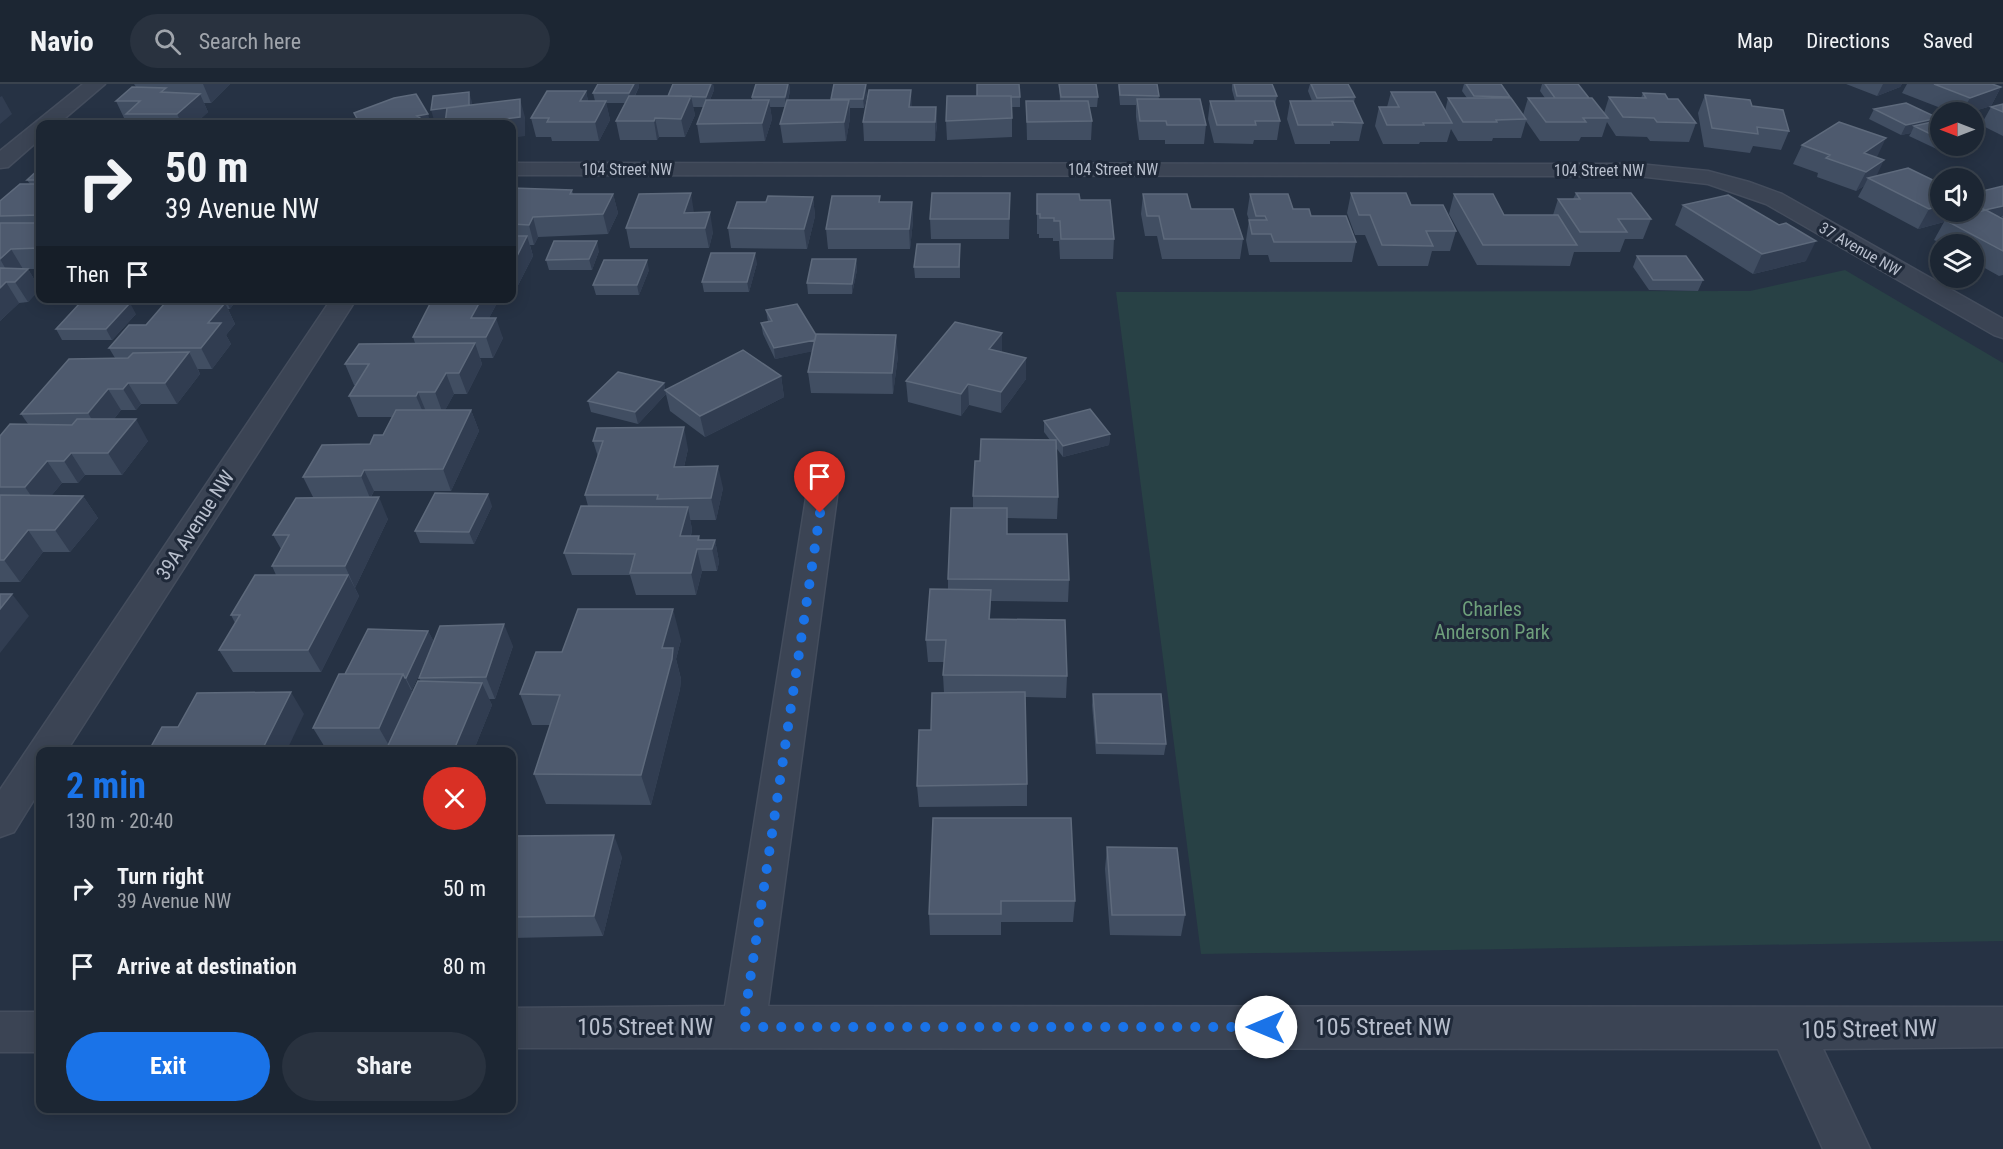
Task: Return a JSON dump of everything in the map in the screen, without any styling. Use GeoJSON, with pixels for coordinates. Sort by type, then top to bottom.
{"type":"FeatureCollection","features":[{"type":"Feature","properties":{"kind":"street"},"geometry":{"type":"LineString","coordinates":[[51,120],[95,84]]}},
{"type":"Feature","properties":{"kind":"street"},"geometry":{"type":"LineString","coordinates":[[0,162],[36,132]]}},
{"type":"Feature","properties":{"kind":"street","name":"104 Street NW"},"geometry":{"type":"LineString","coordinates":[[516,169],[1638,170],[1713,177]]}},
{"type":"Feature","properties":{"kind":"street","name":"37 Avenue NW"},"geometry":{"type":"LineString","coordinates":[[1713,177],[1737,183],[1774,200],[2003,330]]}},
{"type":"Feature","properties":{"kind":"street","name":"39A Avenue NW"},"geometry":{"type":"LineString","coordinates":[[49,747],[342,303]]}},
{"type":"Feature","properties":{"kind":"street"},"geometry":{"type":"LineString","coordinates":[[743,1027],[826,467]]}},
{"type":"Feature","properties":{"kind":"street"},"geometry":{"type":"LineString","coordinates":[[0,821],[36,766]]}},
{"type":"Feature","properties":{"kind":"street","name":"105 Street NW"},"geometry":{"type":"LineString","coordinates":[[516,1028],[1791,1029],[2003,1027]]}},
{"type":"Feature","properties":{"kind":"street"},"geometry":{"type":"LineString","coordinates":[[1791,1029],[1847,1149]]}},
{"type":"Feature","properties":{"kind":"street"},"geometry":{"type":"LineString","coordinates":[[0,1032],[36,1032]]}},
{"type":"Feature","properties":{"kind":"green space","name":"Charles Anderson Park"},"geometry":{"type":"Polygon","coordinates":[[[1845,270],[2003,363],[2003,941],[1201,954],[1116,292],[1750,291],[1845,270]]]}},
{"type":"Feature","properties":{"kind":"building"},"geometry":{"type":"Polygon","coordinates":[[[598,84],[634,84],[629,93],[593,93],[598,84]]]}},
{"type":"Feature","properties":{"kind":"building"},"geometry":{"type":"Polygon","coordinates":[[[673,84],[711,84],[706,97],[668,96],[673,84]]]}},
{"type":"Feature","properties":{"kind":"building"},"geometry":{"type":"Polygon","coordinates":[[[756,84],[788,84],[785,97],[752,97],[756,84]]]}},
{"type":"Feature","properties":{"kind":"building"},"geometry":{"type":"Polygon","coordinates":[[[834,84],[866,84],[863,99],[831,99],[834,84]]]}},
{"type":"Feature","properties":{"kind":"building"},"geometry":{"type":"Polygon","coordinates":[[[977,84],[1019,84],[1020,97],[977,96],[977,84]]]}},
{"type":"Feature","properties":{"kind":"building"},"geometry":{"type":"Polygon","coordinates":[[[1059,84],[1096,84],[1098,97],[1061,97],[1059,84]]]}},
{"type":"Feature","properties":{"kind":"building"},"geometry":{"type":"Polygon","coordinates":[[[1119,84],[1157,84],[1159,96],[1120,95],[1119,84]]]}},
{"type":"Feature","properties":{"kind":"building"},"geometry":{"type":"Polygon","coordinates":[[[1234,84],[1272,84],[1277,96],[1237,96],[1234,84]]]}},
{"type":"Feature","properties":{"kind":"building"},"geometry":{"type":"Polygon","coordinates":[[[1311,84],[1348,84],[1355,97],[1317,98],[1311,84]]]}},
{"type":"Feature","properties":{"kind":"building"},"geometry":{"type":"Polygon","coordinates":[[[1466,84],[1501,84],[1510,97],[1474,96],[1466,84]]]}},
{"type":"Feature","properties":{"kind":"building"},"geometry":{"type":"Polygon","coordinates":[[[1545,84],[1578,84],[1589,98],[1555,98],[1545,84]]]}},
{"type":"Feature","properties":{"kind":"building"},"geometry":{"type":"Polygon","coordinates":[[[1934,84],[1992,84],[2001,87],[1970,98],[1934,84]]]}},
{"type":"Feature","properties":{"kind":"building"},"geometry":{"type":"Polygon","coordinates":[[[132,87],[166,88],[161,92],[200,94],[177,114],[126,114],[140,101],[116,101],[132,87]]]}},
{"type":"Feature","properties":{"kind":"building"},"geometry":{"type":"Polygon","coordinates":[[[869,90],[911,90],[909,107],[936,107],[935,122],[863,122],[869,90]]]}},
{"type":"Feature","properties":{"kind":"building"},"geometry":{"type":"Polygon","coordinates":[[[547,91],[586,91],[580,101],[606,101],[595,122],[547,122],[549,118],[531,118],[547,91]]]}},
{"type":"Feature","properties":{"kind":"building"},"geometry":{"type":"Polygon","coordinates":[[[469,92],[469,105],[431,110],[433,96],[469,92]]]}},
{"type":"Feature","properties":{"kind":"building"},"geometry":{"type":"Polygon","coordinates":[[[1391,92],[1435,92],[1452,123],[1387,125],[1379,107],[1399,107],[1391,92]]]}},
{"type":"Feature","properties":{"kind":"building"},"geometry":{"type":"Polygon","coordinates":[[[1643,93],[1665,94],[1668,99],[1678,99],[1696,123],[1657,122],[1654,118],[1623,117],[1609,97],[1646,98],[1643,93]]]}},
{"type":"Feature","properties":{"kind":"building"},"geometry":{"type":"Polygon","coordinates":[[[416,94],[428,114],[417,116],[423,120],[358,120],[354,113],[394,98],[416,94]]]}},
{"type":"Feature","properties":{"kind":"building"},"geometry":{"type":"Polygon","coordinates":[[[1705,95],[1750,100],[1752,106],[1783,110],[1789,131],[1757,127],[1758,134],[1712,128],[1705,95]]]}},
{"type":"Feature","properties":{"kind":"building"},"geometry":{"type":"Polygon","coordinates":[[[629,96],[691,96],[681,119],[616,121],[629,96]]]}},
{"type":"Feature","properties":{"kind":"building"},"geometry":{"type":"Polygon","coordinates":[[[947,96],[1011,96],[1012,118],[946,121],[947,96]]]}},
{"type":"Feature","properties":{"kind":"building"},"geometry":{"type":"Polygon","coordinates":[[[1448,98],[1511,98],[1526,119],[1463,122],[1448,98]]]}},
{"type":"Feature","properties":{"kind":"building"},"geometry":{"type":"Polygon","coordinates":[[[1528,98],[1592,98],[1608,118],[1583,118],[1586,122],[1546,122],[1528,98]]]}},
{"type":"Feature","properties":{"kind":"building"},"geometry":{"type":"Polygon","coordinates":[[[520,99],[520,117],[496,120],[446,120],[447,108],[520,99]]]}},
{"type":"Feature","properties":{"kind":"building"},"geometry":{"type":"Polygon","coordinates":[[[1137,99],[1200,99],[1206,125],[1167,125],[1166,121],[1140,121],[1137,99]]]}},
{"type":"Feature","properties":{"kind":"building"},"geometry":{"type":"Polygon","coordinates":[[[706,100],[769,100],[762,123],[697,124],[706,100]]]}},
{"type":"Feature","properties":{"kind":"building"},"geometry":{"type":"Polygon","coordinates":[[[787,100],[849,100],[844,122],[780,124],[787,100]]]}},
{"type":"Feature","properties":{"kind":"building"},"geometry":{"type":"Polygon","coordinates":[[[1026,101],[1088,101],[1092,121],[1027,122],[1026,101]]]}},
{"type":"Feature","properties":{"kind":"building"},"geometry":{"type":"Polygon","coordinates":[[[1210,101],[1274,101],[1280,121],[1255,121],[1256,125],[1217,125],[1210,101]]]}},
{"type":"Feature","properties":{"kind":"building"},"geometry":{"type":"Polygon","coordinates":[[[1290,101],[1353,101],[1363,123],[1332,122],[1333,125],[1298,125],[1290,101]]]}},
{"type":"Feature","properties":{"kind":"building"},"geometry":{"type":"Polygon","coordinates":[[[1906,103],[1930,114],[1930,120],[1906,125],[1874,109],[1906,103]]]}},
{"type":"Feature","properties":{"kind":"building"},"geometry":{"type":"Polygon","coordinates":[[[2003,104],[2003,112],[1991,107],[2003,104]]]}},
{"type":"Feature","properties":{"kind":"building"},"geometry":{"type":"Polygon","coordinates":[[[1839,122],[1886,138],[1864,153],[1884,160],[1866,172],[1826,158],[1830,155],[1802,145],[1839,122]]]}},
{"type":"Feature","properties":{"kind":"building"},"geometry":{"type":"Polygon","coordinates":[[[1930,122],[1930,134],[1914,126],[1930,122]]]}},
{"type":"Feature","properties":{"kind":"building"},"geometry":{"type":"Polygon","coordinates":[[[1908,168],[1930,179],[1930,209],[1929,209],[1868,178],[1908,168]]]}},
{"type":"Feature","properties":{"kind":"building"},"geometry":{"type":"Polygon","coordinates":[[[36,172],[36,180],[27,180],[36,172]]]}},
{"type":"Feature","properties":{"kind":"building"},"geometry":{"type":"Polygon","coordinates":[[[20,184],[36,184],[36,215],[0,216],[0,201],[20,184]]]}},
{"type":"Feature","properties":{"kind":"building"},"geometry":{"type":"Polygon","coordinates":[[[2003,186],[2003,206],[1984,210],[1984,191],[2003,186]]]}},
{"type":"Feature","properties":{"kind":"building"},"geometry":{"type":"Polygon","coordinates":[[[516,188],[572,190],[570,194],[613,194],[603,214],[533,217],[529,225],[516,224],[516,188]]]}},
{"type":"Feature","properties":{"kind":"building"},"geometry":{"type":"Polygon","coordinates":[[[691,193],[684,213],[710,212],[705,228],[626,228],[639,194],[691,193]]]}},
{"type":"Feature","properties":{"kind":"building"},"geometry":{"type":"Polygon","coordinates":[[[932,193],[1010,193],[1009,219],[930,219],[932,193]]]}},
{"type":"Feature","properties":{"kind":"building"},"geometry":{"type":"Polygon","coordinates":[[[1351,193],[1406,193],[1411,205],[1443,205],[1456,231],[1426,231],[1433,246],[1382,245],[1370,215],[1359,215],[1351,193]]]}},
{"type":"Feature","properties":{"kind":"building"},"geometry":{"type":"Polygon","coordinates":[[[1576,193],[1631,193],[1651,219],[1618,219],[1627,232],[1580,232],[1558,199],[1580,199],[1576,193]]]}},
{"type":"Feature","properties":{"kind":"building"},"geometry":{"type":"Polygon","coordinates":[[[1037,194],[1079,194],[1080,200],[1110,200],[1114,239],[1061,239],[1060,221],[1054,221],[1054,218],[1040,218],[1040,214],[1037,214],[1037,194]]]}},
{"type":"Feature","properties":{"kind":"building"},"geometry":{"type":"Polygon","coordinates":[[[1143,194],[1187,194],[1191,209],[1233,209],[1243,239],[1164,239],[1159,216],[1147,216],[1143,194]]]}},
{"type":"Feature","properties":{"kind":"building"},"geometry":{"type":"Polygon","coordinates":[[[1250,194],[1288,194],[1293,209],[1309,209],[1311,216],[1346,216],[1356,242],[1274,242],[1271,234],[1252,234],[1249,220],[1267,220],[1265,216],[1256,216],[1250,194]]]}},
{"type":"Feature","properties":{"kind":"building"},"geometry":{"type":"Polygon","coordinates":[[[1454,194],[1493,194],[1504,215],[1558,215],[1577,245],[1483,245],[1454,194]]]}},
{"type":"Feature","properties":{"kind":"building"},"geometry":{"type":"Polygon","coordinates":[[[1728,195],[1779,225],[1786,223],[1816,241],[1762,254],[1683,205],[1728,195]]]}},
{"type":"Feature","properties":{"kind":"building"},"geometry":{"type":"Polygon","coordinates":[[[768,196],[813,197],[804,229],[728,228],[737,202],[766,202],[768,196]]]}},
{"type":"Feature","properties":{"kind":"building"},"geometry":{"type":"Polygon","coordinates":[[[832,196],[880,196],[879,202],[912,202],[909,229],[826,229],[832,196]]]}},
{"type":"Feature","properties":{"kind":"building"},"geometry":{"type":"Polygon","coordinates":[[[1984,210],[2003,219],[2003,251],[1984,241],[1984,234],[1971,234],[1949,222],[1984,222],[1984,210]]]}},
{"type":"Feature","properties":{"kind":"building"},"geometry":{"type":"Polygon","coordinates":[[[0,223],[36,223],[36,248],[11,249],[0,259],[0,223]]]}},
{"type":"Feature","properties":{"kind":"building"},"geometry":{"type":"Polygon","coordinates":[[[516,236],[527,236],[516,258],[516,236]]]}},
{"type":"Feature","properties":{"kind":"building"},"geometry":{"type":"Polygon","coordinates":[[[554,241],[597,241],[589,259],[546,260],[554,241]]]}},
{"type":"Feature","properties":{"kind":"building"},"geometry":{"type":"Polygon","coordinates":[[[917,244],[960,244],[959,267],[914,267],[917,244]]]}},
{"type":"Feature","properties":{"kind":"building"},"geometry":{"type":"Polygon","coordinates":[[[711,253],[755,253],[747,282],[702,282],[711,253]]]}},
{"type":"Feature","properties":{"kind":"building"},"geometry":{"type":"Polygon","coordinates":[[[1637,256],[1686,256],[1703,280],[1653,280],[1637,256]]]}},
{"type":"Feature","properties":{"kind":"building"},"geometry":{"type":"Polygon","coordinates":[[[812,259],[856,259],[852,284],[807,283],[812,259]]]}},
{"type":"Feature","properties":{"kind":"building"},"geometry":{"type":"Polygon","coordinates":[[[604,260],[647,260],[637,285],[593,285],[604,260]]]}},
{"type":"Feature","properties":{"kind":"building"},"geometry":{"type":"Polygon","coordinates":[[[0,268],[28,269],[15,282],[6,282],[0,288],[0,268]]]}},
{"type":"Feature","properties":{"kind":"building"},"geometry":{"type":"Polygon","coordinates":[[[80,303],[130,303],[106,329],[56,329],[80,303]]]}},
{"type":"Feature","properties":{"kind":"building"},"geometry":{"type":"Polygon","coordinates":[[[165,303],[225,303],[208,323],[221,323],[201,348],[109,348],[129,325],[146,325],[165,303]]]}},
{"type":"Feature","properties":{"kind":"building"},"geometry":{"type":"Polygon","coordinates":[[[430,303],[479,303],[471,318],[496,318],[486,337],[413,337],[430,303]]]}},
{"type":"Feature","properties":{"kind":"building"},"geometry":{"type":"Polygon","coordinates":[[[797,304],[816,335],[815,340],[774,348],[761,323],[772,321],[766,310],[797,304]]]}},
{"type":"Feature","properties":{"kind":"building"},"geometry":{"type":"Polygon","coordinates":[[[955,322],[1002,333],[989,349],[1026,358],[1001,392],[968,384],[961,394],[906,381],[955,322]]]}},
{"type":"Feature","properties":{"kind":"building"},"geometry":{"type":"Polygon","coordinates":[[[816,334],[896,335],[892,373],[808,372],[816,334]]]}},
{"type":"Feature","properties":{"kind":"building"},"geometry":{"type":"Polygon","coordinates":[[[475,343],[459,373],[446,373],[435,392],[418,392],[416,396],[349,396],[369,364],[345,364],[359,344],[475,343]]]}},
{"type":"Feature","properties":{"kind":"building"},"geometry":{"type":"Polygon","coordinates":[[[743,350],[781,376],[700,416],[665,390],[743,350]]]}},
{"type":"Feature","properties":{"kind":"building"},"geometry":{"type":"Polygon","coordinates":[[[189,352],[165,383],[128,383],[123,389],[108,389],[88,413],[21,414],[69,359],[128,358],[133,353],[189,352]]]}},
{"type":"Feature","properties":{"kind":"building"},"geometry":{"type":"Polygon","coordinates":[[[618,372],[664,383],[635,412],[588,401],[618,372]]]}},
{"type":"Feature","properties":{"kind":"building"},"geometry":{"type":"Polygon","coordinates":[[[1090,409],[1110,434],[1063,446],[1044,421],[1090,409]]]}},
{"type":"Feature","properties":{"kind":"building"},"geometry":{"type":"Polygon","coordinates":[[[396,410],[471,410],[443,469],[364,470],[361,476],[303,477],[322,445],[370,444],[374,435],[383,435],[396,410]]]}},
{"type":"Feature","properties":{"kind":"building"},"geometry":{"type":"Polygon","coordinates":[[[77,419],[136,419],[108,453],[71,453],[64,461],[47,461],[25,487],[0,487],[0,436],[10,424],[72,425],[77,419]]]}},
{"type":"Feature","properties":{"kind":"building"},"geometry":{"type":"Polygon","coordinates":[[[684,427],[674,467],[718,466],[711,498],[657,499],[658,495],[585,495],[603,441],[593,441],[597,428],[684,427]]]}},
{"type":"Feature","properties":{"kind":"building"},"geometry":{"type":"Polygon","coordinates":[[[981,439],[1056,440],[1058,497],[973,496],[975,461],[980,461],[981,439]]]}},
{"type":"Feature","properties":{"kind":"building"},"geometry":{"type":"Polygon","coordinates":[[[435,493],[488,494],[469,532],[415,531],[435,493]]]}},
{"type":"Feature","properties":{"kind":"building"},"geometry":{"type":"Polygon","coordinates":[[[0,495],[83,496],[55,530],[28,530],[4,560],[0,560],[0,495]]]}},
{"type":"Feature","properties":{"kind":"building"},"geometry":{"type":"Polygon","coordinates":[[[379,497],[345,566],[272,566],[289,535],[273,535],[296,498],[379,497]]]}},
{"type":"Feature","properties":{"kind":"building"},"geometry":{"type":"Polygon","coordinates":[[[581,506],[688,507],[680,536],[699,536],[698,540],[715,540],[712,549],[697,549],[691,573],[630,573],[635,554],[564,553],[581,506]]]}},
{"type":"Feature","properties":{"kind":"building"},"geometry":{"type":"Polygon","coordinates":[[[951,508],[1007,508],[1007,534],[1067,534],[1069,580],[948,579],[951,508]]]}},
{"type":"Feature","properties":{"kind":"building"},"geometry":{"type":"Polygon","coordinates":[[[255,575],[348,575],[308,650],[219,650],[240,615],[231,615],[255,575]]]}},
{"type":"Feature","properties":{"kind":"building"},"geometry":{"type":"Polygon","coordinates":[[[930,589],[991,590],[989,619],[1065,620],[1067,676],[943,675],[946,640],[926,640],[930,589]]]}},
{"type":"Feature","properties":{"kind":"building"},"geometry":{"type":"Polygon","coordinates":[[[0,594],[12,594],[0,609],[0,594]]]}},
{"type":"Feature","properties":{"kind":"building"},"geometry":{"type":"Polygon","coordinates":[[[578,609],[673,609],[662,648],[673,648],[672,659],[641,775],[534,774],[560,695],[520,694],[536,652],[562,652],[578,609]]]}},
{"type":"Feature","properties":{"kind":"building"},"geometry":{"type":"Polygon","coordinates":[[[504,624],[486,677],[419,678],[440,626],[504,624]]]}},
{"type":"Feature","properties":{"kind":"building"},"geometry":{"type":"Polygon","coordinates":[[[368,629],[428,631],[406,678],[403,674],[345,674],[368,629]]]}},
{"type":"Feature","properties":{"kind":"building"},"geometry":{"type":"Polygon","coordinates":[[[339,674],[403,674],[379,728],[313,728],[339,674]]]}},
{"type":"Feature","properties":{"kind":"building"},"geometry":{"type":"Polygon","coordinates":[[[418,681],[482,683],[455,747],[387,747],[418,681]]]}},
{"type":"Feature","properties":{"kind":"building"},"geometry":{"type":"Polygon","coordinates":[[[291,692],[264,747],[151,747],[162,727],[178,727],[197,693],[291,692]]]}},
{"type":"Feature","properties":{"kind":"building"},"geometry":{"type":"Polygon","coordinates":[[[1025,692],[1027,784],[917,786],[919,730],[931,730],[932,693],[1025,692]]]}},
{"type":"Feature","properties":{"kind":"building"},"geometry":{"type":"Polygon","coordinates":[[[1093,694],[1161,694],[1166,744],[1097,743],[1093,694]]]}},
{"type":"Feature","properties":{"kind":"building"},"geometry":{"type":"Polygon","coordinates":[[[933,818],[1071,818],[1075,901],[1001,901],[1001,914],[929,914],[933,818]]]}},
{"type":"Feature","properties":{"kind":"building"},"geometry":{"type":"Polygon","coordinates":[[[614,835],[594,916],[516,917],[516,836],[614,835]]]}},
{"type":"Feature","properties":{"kind":"building"},"geometry":{"type":"Polygon","coordinates":[[[1107,847],[1177,848],[1185,915],[1112,915],[1107,847]]]}},
{"type":"Feature","properties":{"kind":"route"},"geometry":{"type":"LineString","coordinates":[[820,513],[743,1027],[1266,1027]]}}]}
